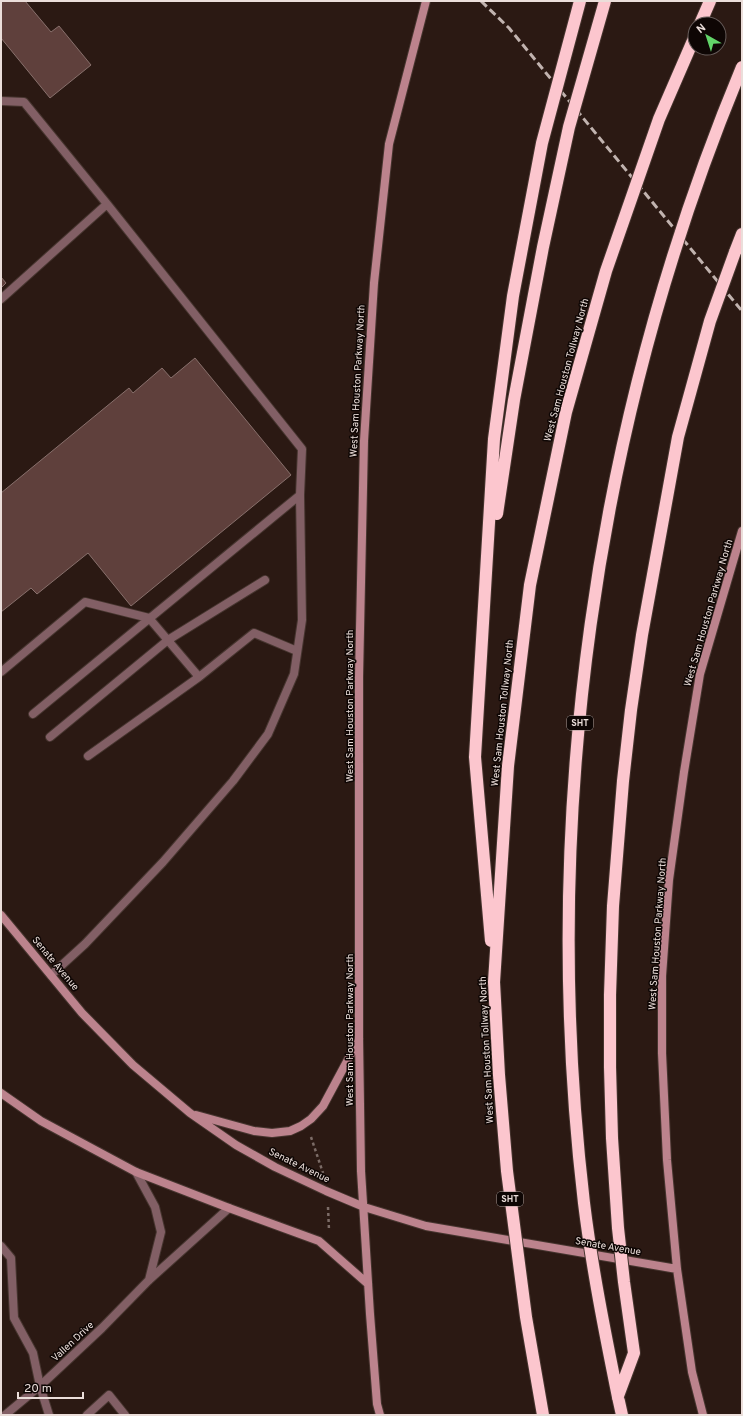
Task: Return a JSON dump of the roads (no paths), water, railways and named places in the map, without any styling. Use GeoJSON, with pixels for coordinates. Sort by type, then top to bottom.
{"type":"FeatureCollection","features":[{"type":"Feature","properties":{"kind":"highway"},"geometry":{"type":"LineString","coordinates":[[494,982],[475,757],[494,438],[512,296],[542,143],[580,1]]}},
{"type":"Feature","properties":{"kind":"highway"},"geometry":{"type":"LineString","coordinates":[[486,582],[514,400],[543,247],[569,127],[606,1]]}},
{"type":"Feature","properties":{"kind":"highway"},"geometry":{"type":"LineString","coordinates":[[703,16],[710,1]]}},
{"type":"Feature","properties":{"kind":"highway","name":"West Sam Houston Tollway North"},"geometry":{"type":"LineString","coordinates":[[543,1415],[526,1317],[506,1171],[494,982],[508,766],[530,584],[565,419],[606,271],[659,119],[687,54]]}},
{"type":"Feature","properties":{"kind":"highway","name":"SHT"},"geometry":{"type":"LineString","coordinates":[[622,1415],[595,1282],[580,1164],[574,1081],[570,1002],[570,884],[573,804],[579,725],[592,614],[606,528],[640,372],[686,219],[712,144],[742,67]]}},
{"type":"Feature","properties":{"kind":"highway"},"geometry":{"type":"LineString","coordinates":[[618,1397],[634,1353],[619,1234],[612,1138],[610,1074],[610,996],[613,906],[623,781],[631,710],[642,635],[678,438],[710,321],[742,234]]}},
{"type":"Feature","properties":{"kind":"main road","name":"West Sam Houston Parkway North"},"geometry":{"type":"LineString","coordinates":[[380,1415],[377,1404],[361,1163],[359,1038],[359,677],[366,415],[374,283],[389,144],[426,1]]}},
{"type":"Feature","properties":{"kind":"main road","name":"West Sam Houston Parkway North"},"geometry":{"type":"LineString","coordinates":[[703,1415],[692,1372],[677,1270],[667,1160],[662,1053],[662,976],[669,880],[684,772],[700,674],[742,531]]}},
{"type":"Feature","properties":{"kind":"main road","name":"Senate Avenue"},"geometry":{"type":"LineString","coordinates":[[1,916],[82,1013],[133,1065],[190,1113],[236,1145],[275,1167],[364,1207],[426,1226],[677,1270]]}},
{"type":"Feature","properties":{"kind":"main road"},"geometry":{"type":"LineString","coordinates":[[190,1113],[254,1131],[272,1134],[290,1131],[311,1119],[323,1106],[359,1038]]}},
{"type":"Feature","properties":{"kind":"main road"},"geometry":{"type":"LineString","coordinates":[[1,1093],[41,1121],[136,1172],[318,1241],[368,1284]]}},
{"type":"Feature","properties":{"kind":"street"},"geometry":{"type":"LineString","coordinates":[[1,101],[24,102],[302,449],[300,495],[302,620],[294,674],[268,734],[233,781],[163,862],[86,944],[51,975]]}},
{"type":"Feature","properties":{"kind":"street"},"geometry":{"type":"LineString","coordinates":[[1,300],[107,204]]}},
{"type":"Feature","properties":{"kind":"street"},"geometry":{"type":"LineString","coordinates":[[33,714],[300,495]]}},
{"type":"Feature","properties":{"kind":"street"},"geometry":{"type":"LineString","coordinates":[[50,737],[168,640],[265,580]]}},
{"type":"Feature","properties":{"kind":"street"},"geometry":{"type":"LineString","coordinates":[[1,672],[85,602],[149,618],[199,677]]}},
{"type":"Feature","properties":{"kind":"street"},"geometry":{"type":"LineString","coordinates":[[88,756],[199,677],[254,633],[297,651]]}},
{"type":"Feature","properties":{"kind":"street"},"geometry":{"type":"LineString","coordinates":[[136,1172],[155,1207],[161,1232],[149,1280]]}},
{"type":"Feature","properties":{"kind":"street","name":"Vallen Drive"},"geometry":{"type":"LineString","coordinates":[[5,1415],[40,1386],[102,1328],[149,1280],[229,1208]]}},
{"type":"Feature","properties":{"kind":"street"},"geometry":{"type":"LineString","coordinates":[[1,1246],[11,1258],[14,1318],[33,1353],[40,1386],[49,1415]]}},
{"type":"Feature","properties":{"kind":"street"},"geometry":{"type":"LineString","coordinates":[[87,1415],[109,1395],[125,1415]]}},
{"type":"Feature","properties":{"kind":"railway"},"geometry":{"type":"LineString","coordinates":[[481,1],[509,28],[742,311]]}}]}
